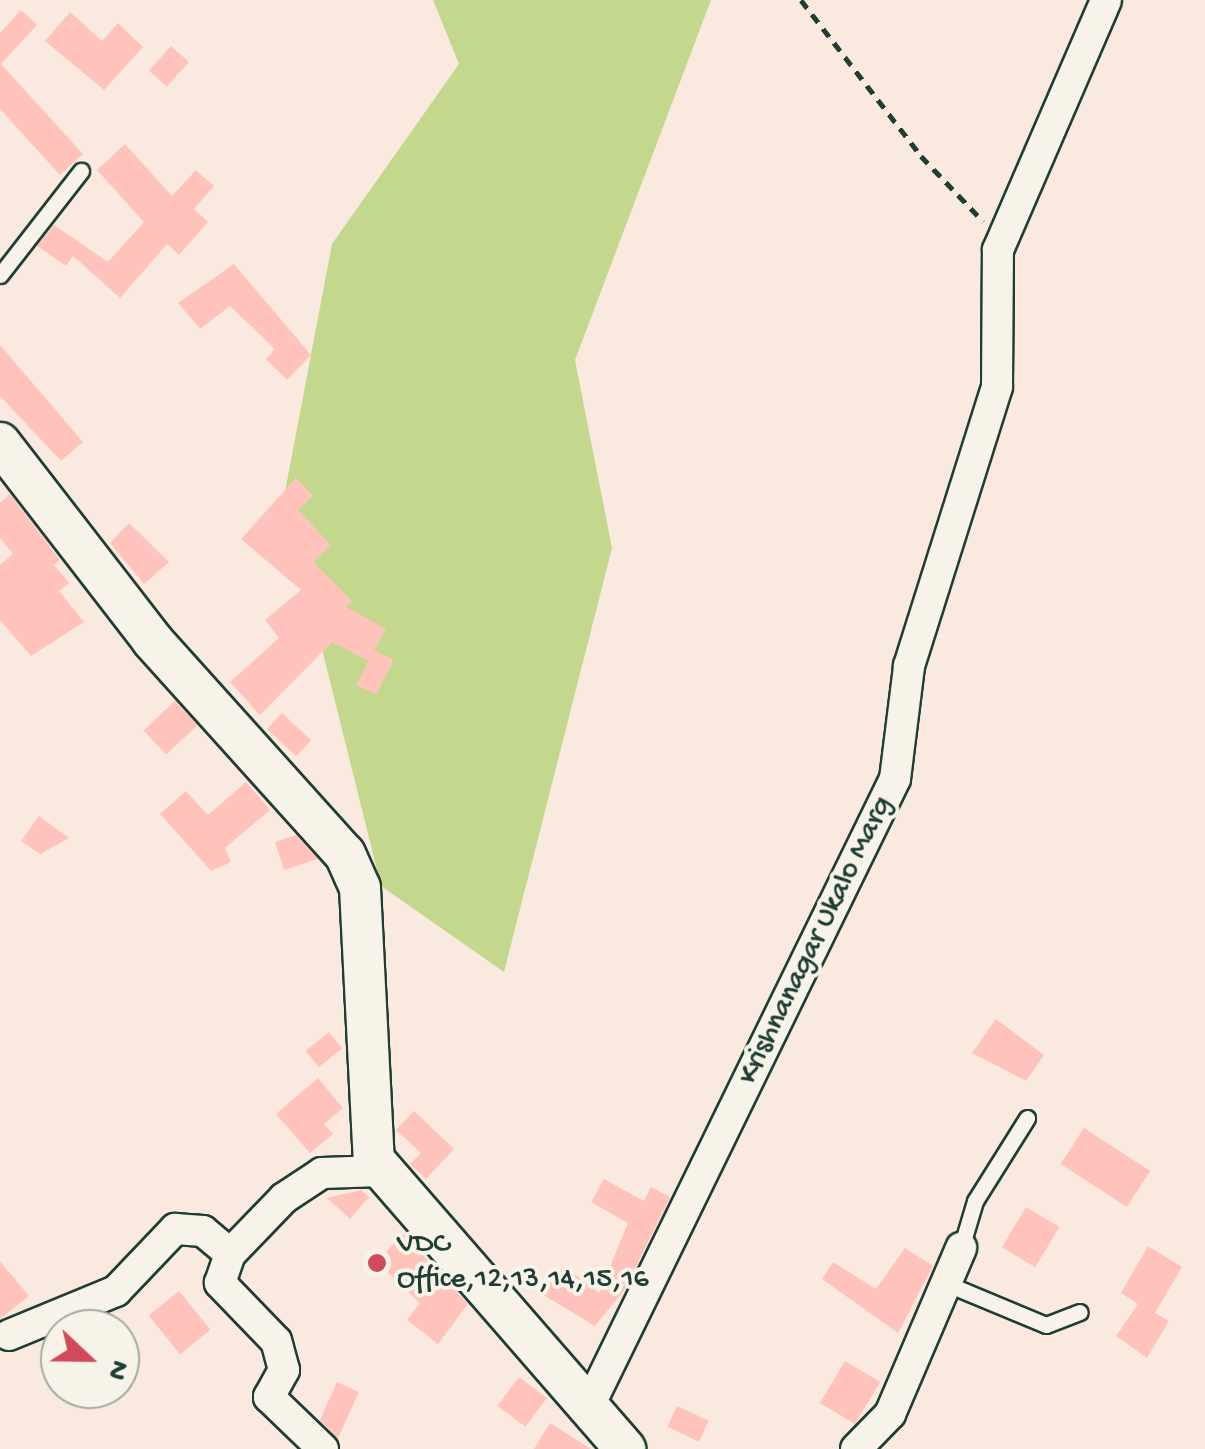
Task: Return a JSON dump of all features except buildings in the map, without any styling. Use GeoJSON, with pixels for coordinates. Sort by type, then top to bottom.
{"type":"FeatureCollection","features":[{"type":"Feature","properties":{"kind":"main road"},"geometry":{"type":"LineString","coordinates":[[0,443],[152,640],[346,854],[360,888],[370,1123],[382,1171],[590,1404],[625,1449]]}},
{"type":"Feature","properties":{"kind":"street","name":"Krishnanagar Ukalo Marg"},"geometry":{"type":"LineString","coordinates":[[590,1404],[895,778],[909,666],[996,387],[1003,241],[1106,0]]}},
{"type":"Feature","properties":{"kind":"street"},"geometry":{"type":"LineString","coordinates":[[323,1449],[269,1397],[284,1370],[276,1341],[220,1283],[230,1254],[284,1198],[322,1173],[382,1171]]}},
{"type":"Feature","properties":{"kind":"street"},"geometry":{"type":"LineString","coordinates":[[9,1335],[116,1291],[175,1229],[203,1231],[230,1254]]}},
{"type":"Feature","properties":{"kind":"street"},"geometry":{"type":"LineString","coordinates":[[856,1449],[890,1414],[961,1248]]}},
{"type":"Feature","properties":{"kind":"lane"},"geometry":{"type":"LineString","coordinates":[[0,275],[81,171]]}},
{"type":"Feature","properties":{"kind":"lane"},"geometry":{"type":"LineString","coordinates":[[961,1248],[975,1201],[1026,1118]]}},
{"type":"Feature","properties":{"kind":"lane"},"geometry":{"type":"LineString","coordinates":[[945,1283],[1046,1325],[1080,1312]]}},
{"type":"Feature","properties":{"kind":"path"},"geometry":{"type":"LineString","coordinates":[[800,0],[921,156],[1003,241]]}},
{"type":"Feature","properties":{"kind":"green space"},"geometry":{"type":"Polygon","coordinates":[[[433,0],[711,0],[575,360],[612,548],[504,972],[381,886],[284,497],[332,244],[459,64],[433,0]]]}},
{"type":"Feature","properties":{"kind":"place","name":"VDC Office,12,13,14,15,16"},"geometry":{"type":"Point","coordinates":[377,1263]}}]}
